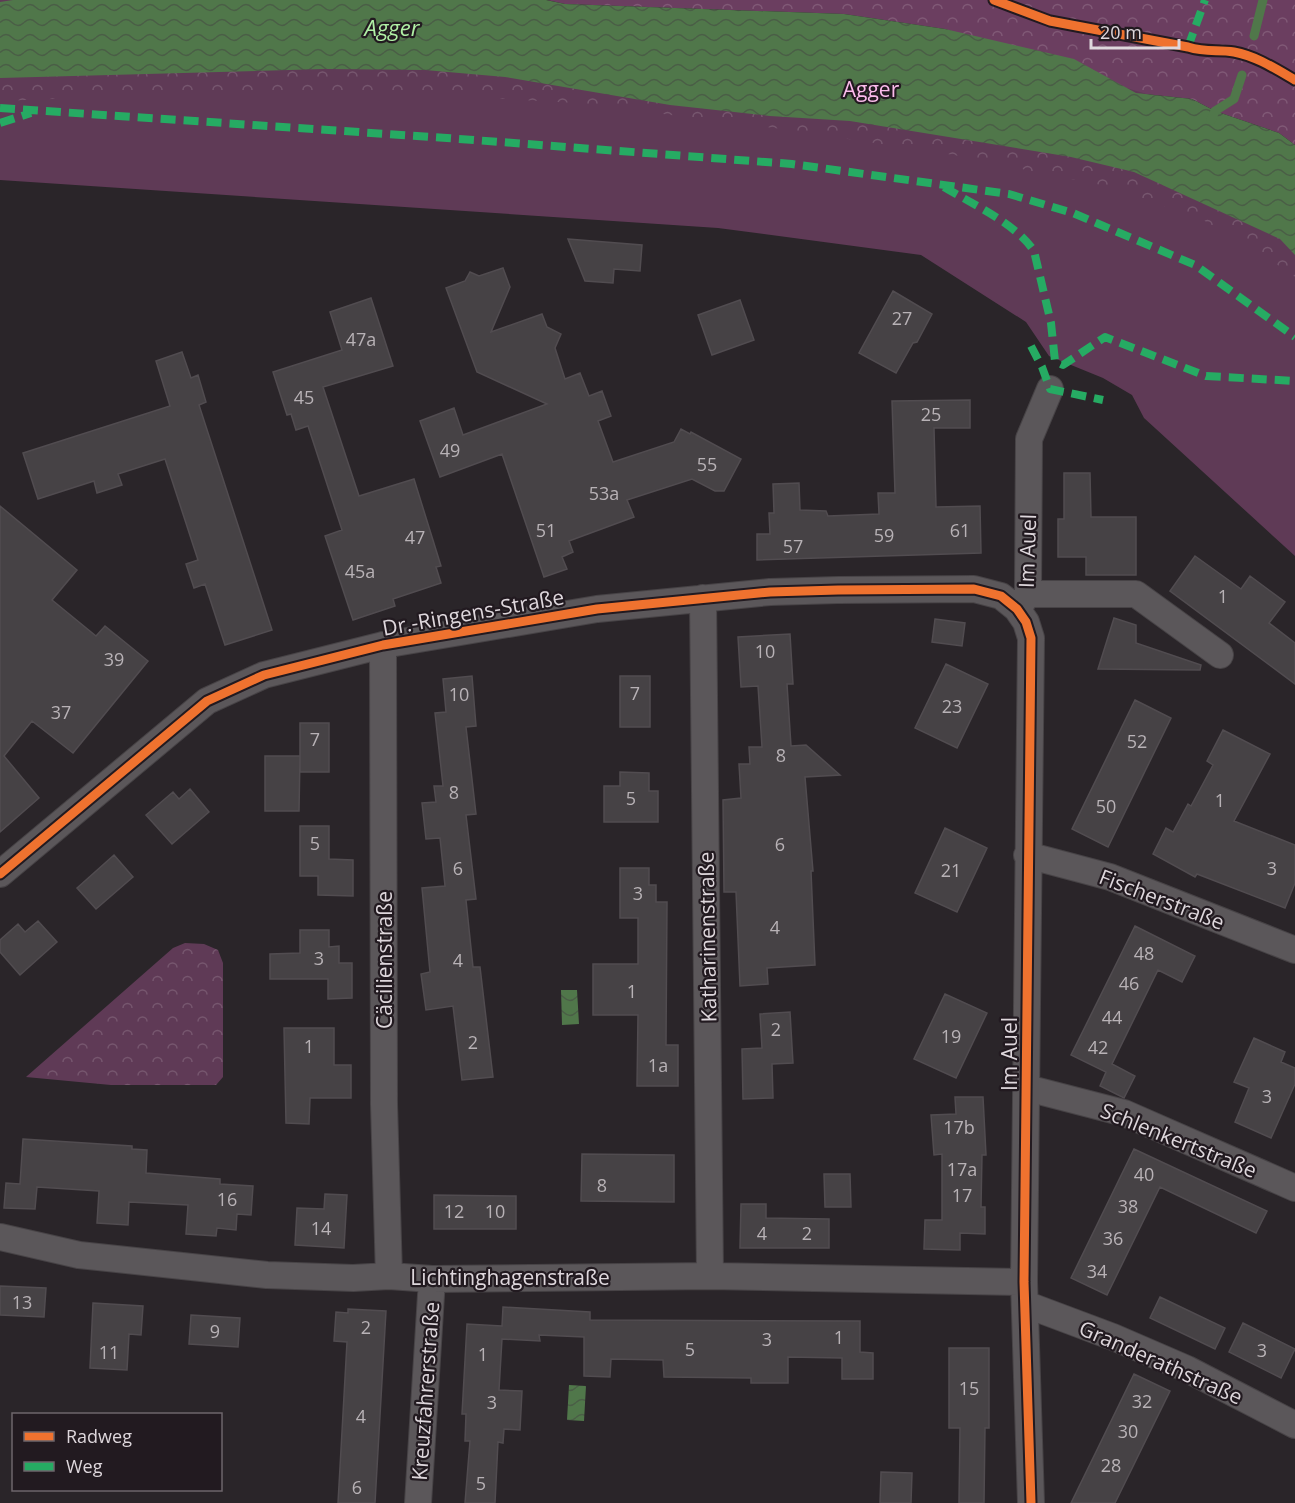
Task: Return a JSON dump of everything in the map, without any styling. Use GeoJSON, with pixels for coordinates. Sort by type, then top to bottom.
{"type":"FeatureCollection","features":[{"type":"Feature","properties":{"kind":"street","name":"Im Auel"},"geometry":{"type":"LineString","coordinates":[[1031,1503],[1024,1293],[1031,638],[1023,602],[1029,439],[1050,389]]}},
{"type":"Feature","properties":{"kind":"street","name":"Dr.-Ringens-Straße"},"geometry":{"type":"LineString","coordinates":[[0,874],[207,701],[264,675],[383,645],[597,609],[703,598],[770,592],[974,590],[1023,602]]}},
{"type":"Feature","properties":{"kind":"street"},"geometry":{"type":"LineString","coordinates":[[1023,602],[1136,594],[1220,656]]}},
{"type":"Feature","properties":{"kind":"street","name":"Katharinenstraße"},"geometry":{"type":"LineString","coordinates":[[703,598],[710,1276]]}},
{"type":"Feature","properties":{"kind":"street","name":"Cäcilienstraße"},"geometry":{"type":"LineString","coordinates":[[383,645],[384,1092],[389,1276]]}},
{"type":"Feature","properties":{"kind":"street","name":"Fischerstraße"},"geometry":{"type":"LineString","coordinates":[[1027,855],[1110,877],[1295,950]]}},
{"type":"Feature","properties":{"kind":"street","name":"Schlenkertstraße"},"geometry":{"type":"LineString","coordinates":[[1027,1088],[1124,1113],[1295,1188]]}},
{"type":"Feature","properties":{"kind":"street","name":"Lichtinghagenstraße"},"geometry":{"type":"LineString","coordinates":[[0,1238],[79,1254],[267,1275],[353,1278],[389,1276],[432,1279],[710,1276],[1024,1293]]}},
{"type":"Feature","properties":{"kind":"street","name":"Kreuzfahrerstraße"},"geometry":{"type":"LineString","coordinates":[[418,1503],[432,1279]]}},
{"type":"Feature","properties":{"kind":"street","name":"Granderathstraße"},"geometry":{"type":"LineString","coordinates":[[1024,1293],[1113,1337],[1187,1369],[1295,1425]]}},
{"type":"Feature","properties":{"kind":"green space","name":"Agger"},"geometry":{"type":"Polygon","coordinates":[[[0,0],[533,0],[1107,82],[1249,125],[1295,149],[1295,277],[1254,249],[1203,220],[1110,187],[954,155],[782,129],[576,103],[397,93],[257,91],[0,101],[0,0]]]}},
{"type":"Feature","properties":{"kind":"green space"},"geometry":{"type":"Polygon","coordinates":[[[547,0],[1295,0],[1295,145],[1279,133],[1215,111],[1192,99],[1136,93],[945,29],[844,14],[565,4],[547,0]]]}},
{"type":"Feature","properties":{"kind":"green space"},"geometry":{"type":"Polygon","coordinates":[[[324,69],[1071,157],[1295,255],[1295,556],[1144,418],[1132,395],[1103,378],[1049,356],[1026,322],[921,255],[718,228],[0,180],[0,78],[324,69]]]}},
{"type":"Feature","properties":{"kind":"green space"},"geometry":{"type":"Polygon","coordinates":[[[185,943],[204,944],[218,950],[223,963],[223,1077],[216,1085],[111,1085],[26,1077],[173,948],[185,943]]]}},
{"type":"Feature","properties":{"kind":"water","name":"Agger"},"geometry":{"type":"Polygon","coordinates":[[[13,0],[546,0],[565,4],[844,14],[945,29],[1074,59],[1136,93],[1192,99],[1215,111],[1279,133],[1295,145],[1295,255],[1280,239],[1134,172],[1071,157],[850,121],[770,116],[670,105],[505,77],[425,70],[324,69],[0,78],[0,2],[13,0]]]}},
{"type":"Feature","properties":{"kind":"water"},"geometry":{"type":"Polygon","coordinates":[[[561,990],[577,990],[579,1024],[562,1025],[561,990]]]}},
{"type":"Feature","properties":{"kind":"water"},"geometry":{"type":"Polygon","coordinates":[[[569,1385],[586,1386],[584,1421],[567,1420],[569,1385]]]}},
{"type":"Feature","properties":{"kind":"building"},"geometry":{"type":"Polygon","coordinates":[[[568,239],[642,245],[640,271],[614,269],[613,283],[585,281],[568,239]]]}},
{"type":"Feature","properties":{"kind":"building"},"geometry":{"type":"Polygon","coordinates":[[[503,268],[510,287],[491,332],[542,314],[547,327],[561,334],[555,348],[565,379],[580,373],[589,396],[602,391],[611,416],[598,421],[613,462],[674,442],[681,429],[741,459],[724,491],[715,491],[692,479],[627,500],[634,517],[569,541],[573,552],[562,557],[567,569],[544,577],[502,454],[440,477],[420,421],[454,408],[463,435],[547,404],[477,372],[446,288],[465,281],[470,272],[479,276],[503,268]]]}},
{"type":"Feature","properties":{"kind":"building"},"geometry":{"type":"Polygon","coordinates":[[[893,291],[932,314],[896,373],[859,353],[893,291]]]}},
{"type":"Feature","properties":{"kind":"building"},"geometry":{"type":"Polygon","coordinates":[[[371,298],[393,366],[323,387],[359,496],[414,479],[441,566],[436,567],[441,583],[393,599],[395,606],[353,620],[325,536],[342,530],[308,426],[296,430],[291,414],[287,415],[273,372],[342,350],[330,312],[371,298]]]}},
{"type":"Feature","properties":{"kind":"building"},"geometry":{"type":"Polygon","coordinates":[[[740,300],[754,340],[712,355],[698,315],[740,300]]]}},
{"type":"Feature","properties":{"kind":"building"},"geometry":{"type":"Polygon","coordinates":[[[182,352],[191,378],[198,375],[206,402],[199,405],[272,630],[225,645],[205,584],[194,588],[186,564],[198,560],[165,459],[118,474],[122,485],[97,493],[94,481],[38,499],[23,453],[170,406],[156,361],[182,352]]]}},
{"type":"Feature","properties":{"kind":"building"},"geometry":{"type":"Polygon","coordinates":[[[970,400],[970,428],[934,428],[936,507],[980,506],[981,553],[757,560],[757,534],[770,534],[769,513],[774,513],[773,484],[799,483],[800,510],[826,511],[828,516],[879,514],[878,493],[895,493],[892,401],[970,400]]]}},
{"type":"Feature","properties":{"kind":"building"},"geometry":{"type":"Polygon","coordinates":[[[1064,473],[1090,473],[1091,517],[1136,517],[1136,575],[1086,575],[1086,557],[1058,557],[1058,519],[1064,519],[1064,473]]]}},
{"type":"Feature","properties":{"kind":"building"},"geometry":{"type":"Polygon","coordinates":[[[0,506],[77,570],[52,600],[96,636],[105,626],[148,661],[73,753],[32,721],[4,756],[39,798],[0,832],[0,506]]]}},
{"type":"Feature","properties":{"kind":"building"},"geometry":{"type":"Polygon","coordinates":[[[1195,556],[1241,589],[1250,576],[1285,602],[1269,623],[1295,643],[1295,684],[1170,591],[1195,556]]]}},
{"type":"Feature","properties":{"kind":"building"},"geometry":{"type":"Polygon","coordinates":[[[1114,618],[1136,625],[1136,643],[1201,665],[1200,670],[1098,669],[1114,618]]]}},
{"type":"Feature","properties":{"kind":"building"},"geometry":{"type":"Polygon","coordinates":[[[935,619],[965,623],[962,646],[932,642],[935,619]]]}},
{"type":"Feature","properties":{"kind":"building"},"geometry":{"type":"Polygon","coordinates":[[[790,634],[793,684],[787,684],[791,746],[806,745],[840,775],[805,777],[813,871],[811,871],[815,965],[767,968],[768,984],[740,986],[736,892],[724,892],[723,800],[741,798],[739,764],[750,764],[749,747],[762,747],[758,686],[741,687],[738,637],[790,634]]]}},
{"type":"Feature","properties":{"kind":"building"},"geometry":{"type":"Polygon","coordinates":[[[946,664],[988,684],[957,748],[915,728],[946,664]]]}},
{"type":"Feature","properties":{"kind":"building"},"geometry":{"type":"Polygon","coordinates":[[[472,676],[476,726],[466,727],[476,814],[466,815],[476,899],[466,900],[473,967],[480,967],[493,1077],[462,1080],[453,1006],[426,1010],[421,974],[430,972],[422,888],[445,886],[440,838],[426,839],[422,803],[436,802],[434,786],[443,786],[435,713],[446,712],[443,679],[472,676]]]}},
{"type":"Feature","properties":{"kind":"building"},"geometry":{"type":"Polygon","coordinates":[[[620,676],[650,676],[650,727],[620,727],[620,676]]]}},
{"type":"Feature","properties":{"kind":"building"},"geometry":{"type":"Polygon","coordinates":[[[1135,700],[1171,718],[1108,847],[1072,829],[1135,700]]]}},
{"type":"Feature","properties":{"kind":"building"},"geometry":{"type":"Polygon","coordinates":[[[300,723],[329,723],[329,772],[300,772],[300,723]]]}},
{"type":"Feature","properties":{"kind":"building"},"geometry":{"type":"Polygon","coordinates":[[[1223,730],[1270,754],[1234,821],[1295,845],[1295,883],[1285,908],[1197,874],[1195,877],[1153,854],[1166,828],[1173,832],[1188,804],[1191,806],[1213,765],[1207,761],[1223,730]]]}},
{"type":"Feature","properties":{"kind":"building"},"geometry":{"type":"Polygon","coordinates":[[[265,756],[300,756],[299,811],[265,811],[265,756]]]}},
{"type":"Feature","properties":{"kind":"building"},"geometry":{"type":"Polygon","coordinates":[[[620,772],[649,773],[649,791],[658,791],[658,822],[604,822],[604,786],[620,786],[620,772]]]}},
{"type":"Feature","properties":{"kind":"building"},"geometry":{"type":"Polygon","coordinates":[[[190,789],[209,812],[172,844],[146,815],[173,792],[179,799],[190,789]]]}},
{"type":"Feature","properties":{"kind":"building"},"geometry":{"type":"Polygon","coordinates":[[[300,826],[329,826],[329,859],[353,860],[353,896],[318,895],[318,876],[300,876],[300,826]]]}},
{"type":"Feature","properties":{"kind":"building"},"geometry":{"type":"Polygon","coordinates":[[[945,828],[987,848],[957,912],[915,893],[945,828]]]}},
{"type":"Feature","properties":{"kind":"building"},"geometry":{"type":"Polygon","coordinates":[[[114,855],[133,877],[96,909],[77,888],[114,855]]]}},
{"type":"Feature","properties":{"kind":"building"},"geometry":{"type":"Polygon","coordinates":[[[620,868],[649,868],[649,885],[656,885],[656,902],[667,902],[666,1045],[678,1045],[678,1086],[637,1086],[638,1015],[593,1015],[593,964],[638,964],[638,918],[620,918],[620,868]]]}},
{"type":"Feature","properties":{"kind":"building"},"geometry":{"type":"Polygon","coordinates":[[[38,921],[57,942],[20,975],[0,952],[0,940],[18,924],[25,932],[38,921]]]}},
{"type":"Feature","properties":{"kind":"building"},"geometry":{"type":"Polygon","coordinates":[[[1135,926],[1195,956],[1182,982],[1158,970],[1112,1064],[1135,1076],[1124,1098],[1100,1086],[1106,1072],[1071,1055],[1135,926]]]}},
{"type":"Feature","properties":{"kind":"building"},"geometry":{"type":"Polygon","coordinates":[[[300,930],[329,930],[329,947],[339,946],[339,963],[352,963],[352,998],[328,999],[328,979],[270,979],[270,954],[300,953],[300,930]]]}},
{"type":"Feature","properties":{"kind":"building"},"geometry":{"type":"Polygon","coordinates":[[[945,994],[987,1013],[956,1078],[914,1059],[945,994]]]}},
{"type":"Feature","properties":{"kind":"building"},"geometry":{"type":"Polygon","coordinates":[[[790,1012],[793,1063],[772,1064],[773,1098],[743,1099],[742,1049],[762,1048],[760,1014],[790,1012]]]}},
{"type":"Feature","properties":{"kind":"building"},"geometry":{"type":"Polygon","coordinates":[[[284,1028],[334,1028],[334,1065],[351,1065],[351,1098],[310,1098],[309,1124],[286,1123],[284,1028]]]}},
{"type":"Feature","properties":{"kind":"building"},"geometry":{"type":"Polygon","coordinates":[[[1254,1038],[1285,1052],[1281,1062],[1295,1068],[1295,1084],[1271,1138],[1235,1122],[1249,1088],[1234,1082],[1254,1038]]]}},
{"type":"Feature","properties":{"kind":"building"},"geometry":{"type":"Polygon","coordinates":[[[955,1097],[983,1097],[986,1155],[982,1155],[981,1207],[985,1207],[985,1234],[960,1233],[960,1250],[924,1249],[925,1220],[942,1220],[942,1154],[934,1155],[931,1115],[956,1114],[955,1097]]]}},
{"type":"Feature","properties":{"kind":"building"},"geometry":{"type":"Polygon","coordinates":[[[23,1139],[132,1146],[132,1149],[147,1150],[146,1173],[220,1179],[220,1184],[253,1186],[251,1215],[237,1214],[236,1230],[217,1228],[216,1236],[186,1234],[188,1205],[129,1202],[128,1225],[97,1223],[99,1191],[37,1187],[35,1209],[4,1208],[6,1183],[20,1184],[23,1139]]]}},
{"type":"Feature","properties":{"kind":"building"},"geometry":{"type":"Polygon","coordinates":[[[1134,1149],[1267,1211],[1256,1233],[1160,1187],[1107,1295],[1071,1278],[1134,1149]]]}},
{"type":"Feature","properties":{"kind":"building"},"geometry":{"type":"Polygon","coordinates":[[[582,1154],[674,1155],[674,1202],[581,1201],[582,1154]]]}},
{"type":"Feature","properties":{"kind":"building"},"geometry":{"type":"Polygon","coordinates":[[[824,1174],[850,1174],[851,1207],[825,1207],[824,1174]]]}},
{"type":"Feature","properties":{"kind":"building"},"geometry":{"type":"Polygon","coordinates":[[[325,1194],[347,1195],[344,1248],[295,1245],[297,1208],[324,1209],[325,1194]]]}},
{"type":"Feature","properties":{"kind":"building"},"geometry":{"type":"Polygon","coordinates":[[[434,1195],[516,1196],[516,1229],[434,1229],[434,1195]]]}},
{"type":"Feature","properties":{"kind":"building"},"geometry":{"type":"Polygon","coordinates":[[[741,1204],[766,1204],[766,1218],[829,1219],[829,1248],[740,1248],[741,1204]]]}},
{"type":"Feature","properties":{"kind":"building"},"geometry":{"type":"Polygon","coordinates":[[[0,1286],[46,1288],[44,1317],[0,1315],[0,1286]]]}},
{"type":"Feature","properties":{"kind":"building"},"geometry":{"type":"Polygon","coordinates":[[[1160,1297],[1225,1328],[1215,1349],[1150,1318],[1160,1297]]]}},
{"type":"Feature","properties":{"kind":"building"},"geometry":{"type":"Polygon","coordinates":[[[93,1303],[143,1306],[141,1335],[129,1334],[127,1370],[90,1368],[93,1303]]]}},
{"type":"Feature","properties":{"kind":"building"},"geometry":{"type":"Polygon","coordinates":[[[503,1307],[590,1312],[590,1320],[860,1321],[860,1352],[873,1353],[873,1379],[842,1379],[842,1358],[788,1357],[788,1383],[751,1383],[751,1378],[664,1377],[663,1360],[611,1359],[610,1377],[584,1376],[584,1337],[539,1335],[540,1341],[502,1339],[499,1390],[522,1391],[520,1430],[504,1429],[503,1443],[498,1442],[495,1503],[465,1503],[470,1441],[465,1441],[466,1414],[462,1414],[467,1324],[502,1326],[503,1307]]]}},
{"type":"Feature","properties":{"kind":"building"},"geometry":{"type":"Polygon","coordinates":[[[348,1309],[386,1311],[375,1503],[338,1503],[347,1342],[334,1341],[336,1312],[348,1313],[348,1309]]]}},
{"type":"Feature","properties":{"kind":"building"},"geometry":{"type":"Polygon","coordinates":[[[191,1315],[240,1318],[238,1347],[189,1344],[191,1315]]]}},
{"type":"Feature","properties":{"kind":"building"},"geometry":{"type":"Polygon","coordinates":[[[1243,1323],[1295,1349],[1281,1378],[1229,1352],[1243,1323]]]}},
{"type":"Feature","properties":{"kind":"building"},"geometry":{"type":"Polygon","coordinates":[[[949,1348],[989,1348],[989,1428],[985,1428],[984,1503],[959,1503],[960,1428],[949,1428],[949,1348]]]}},
{"type":"Feature","properties":{"kind":"building"},"geometry":{"type":"Polygon","coordinates":[[[1134,1374],[1170,1391],[1115,1503],[1071,1503],[1134,1374]]]}},
{"type":"Feature","properties":{"kind":"building"},"geometry":{"type":"Polygon","coordinates":[[[881,1472],[912,1473],[911,1503],[880,1503],[881,1472]]]}},
{"type":"Feature","properties":{"kind":"waterway"},"geometry":{"type":"LineString","coordinates":[[1254,36],[1263,0]]}},
{"type":"Feature","properties":{"kind":"waterway"},"geometry":{"type":"LineString","coordinates":[[1211,120],[1215,111],[1234,99],[1242,75]]}},
{"type":"Feature","properties":{"kind":"marked path"},"geometry":{"type":"LineString","coordinates":[[1188,47],[1205,0]]}},
{"type":"Feature","properties":{"kind":"marked path"},"geometry":{"type":"LineString","coordinates":[[0,108],[792,164],[1009,194],[1073,213],[1195,265],[1295,337]]}},
{"type":"Feature","properties":{"kind":"marked path"},"geometry":{"type":"LineString","coordinates":[[0,123],[31,113]]}},
{"type":"Feature","properties":{"kind":"marked path"},"geometry":{"type":"LineString","coordinates":[[944,187],[1005,223],[1034,251],[1051,323],[1055,361],[1063,365],[1105,337],[1206,376],[1295,381]]}},
{"type":"Feature","properties":{"kind":"marked path"},"geometry":{"type":"LineString","coordinates":[[1031,346],[1050,389],[1103,400]]}},
{"type":"Feature","properties":{"kind":"cycle path"},"geometry":{"type":"LineString","coordinates":[[994,0],[1050,21],[1201,50],[1242,54],[1266,63],[1295,80]]}},
{"type":"Feature","properties":{"kind":"cycle path"},"geometry":{"type":"LineString","coordinates":[[0,874],[207,701],[264,675],[383,645],[597,609],[770,592],[974,589],[1001,596],[1017,609],[1026,622],[1031,638],[1024,1282],[1031,1503]]}}]}
